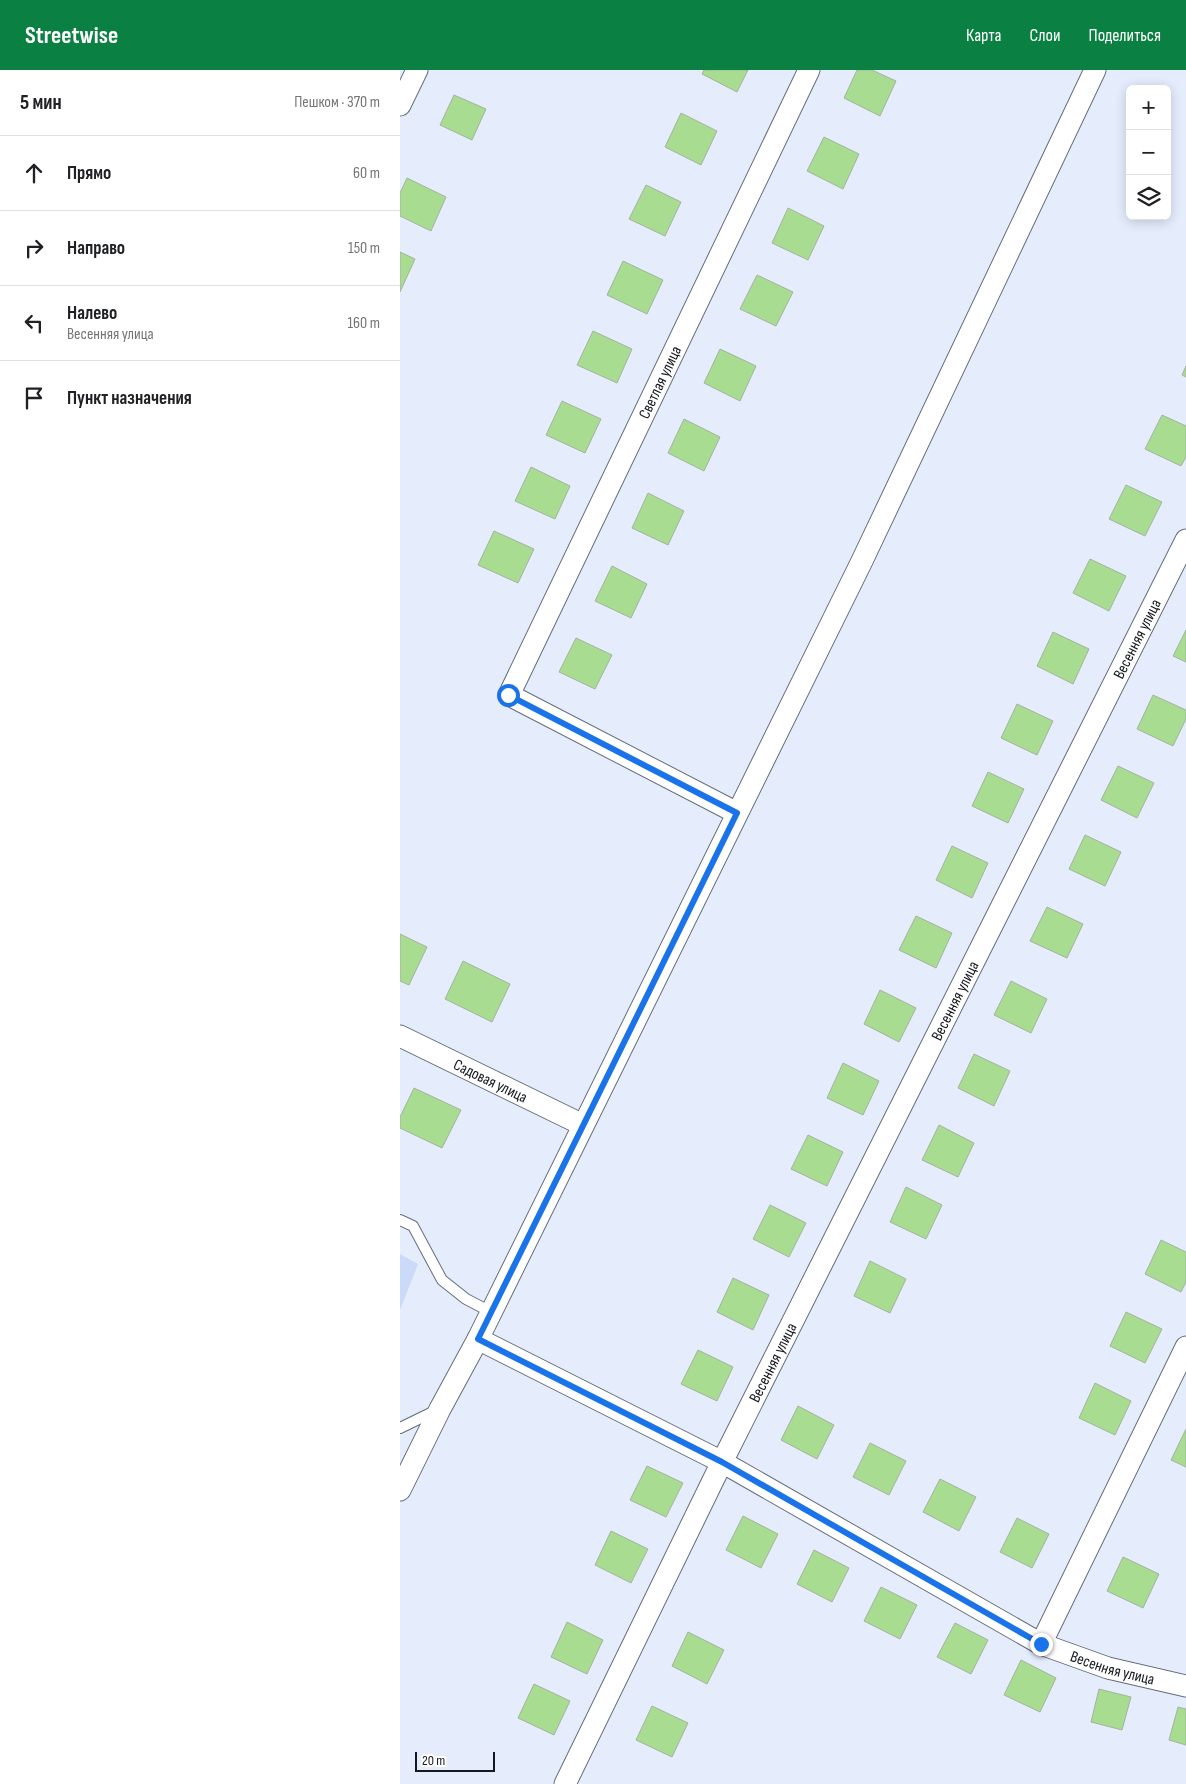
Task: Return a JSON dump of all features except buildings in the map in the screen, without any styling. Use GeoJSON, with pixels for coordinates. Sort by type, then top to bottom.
{"type":"FeatureCollection","features":[{"type":"Feature","properties":{"kind":"street"},"geometry":{"type":"LineString","coordinates":[[400,105],[417,70]]}},
{"type":"Feature","properties":{"kind":"street","name":"Светлая улица"},"geometry":{"type":"LineString","coordinates":[[737,813],[508,695],[809,70]]}},
{"type":"Feature","properties":{"kind":"street"},"geometry":{"type":"LineString","coordinates":[[400,1490],[440,1409],[478,1339],[861,563],[1095,70]]}},
{"type":"Feature","properties":{"kind":"street","name":"Весенняя улица"},"geometry":{"type":"LineString","coordinates":[[565,1784],[722,1462],[1186,540]]}},
{"type":"Feature","properties":{"kind":"street","name":"Садовая улица"},"geometry":{"type":"LineString","coordinates":[[400,1036],[583,1125]]}},
{"type":"Feature","properties":{"kind":"street","name":"Весенняя улица"},"geometry":{"type":"LineString","coordinates":[[478,1339],[722,1462],[1041,1644],[1108,1668],[1186,1686]]}},
{"type":"Feature","properties":{"kind":"street"},"geometry":{"type":"LineString","coordinates":[[1041,1644],[1186,1347]]}},
{"type":"Feature","properties":{"kind":"lane"},"geometry":{"type":"LineString","coordinates":[[400,1220],[413,1226],[442,1280],[466,1300],[491,1312]]}},
{"type":"Feature","properties":{"kind":"lane"},"geometry":{"type":"LineString","coordinates":[[400,1428],[440,1409]]}},
{"type":"Feature","properties":{"kind":"shaded area"},"geometry":{"type":"Polygon","coordinates":[[[400,1254],[418,1264],[400,1310],[400,1254]]]}},
{"type":"Feature","properties":{"kind":"route"},"geometry":{"type":"LineString","coordinates":[[508,695],[737,813],[478,1339],[722,1462],[1041,1644]]}}]}
